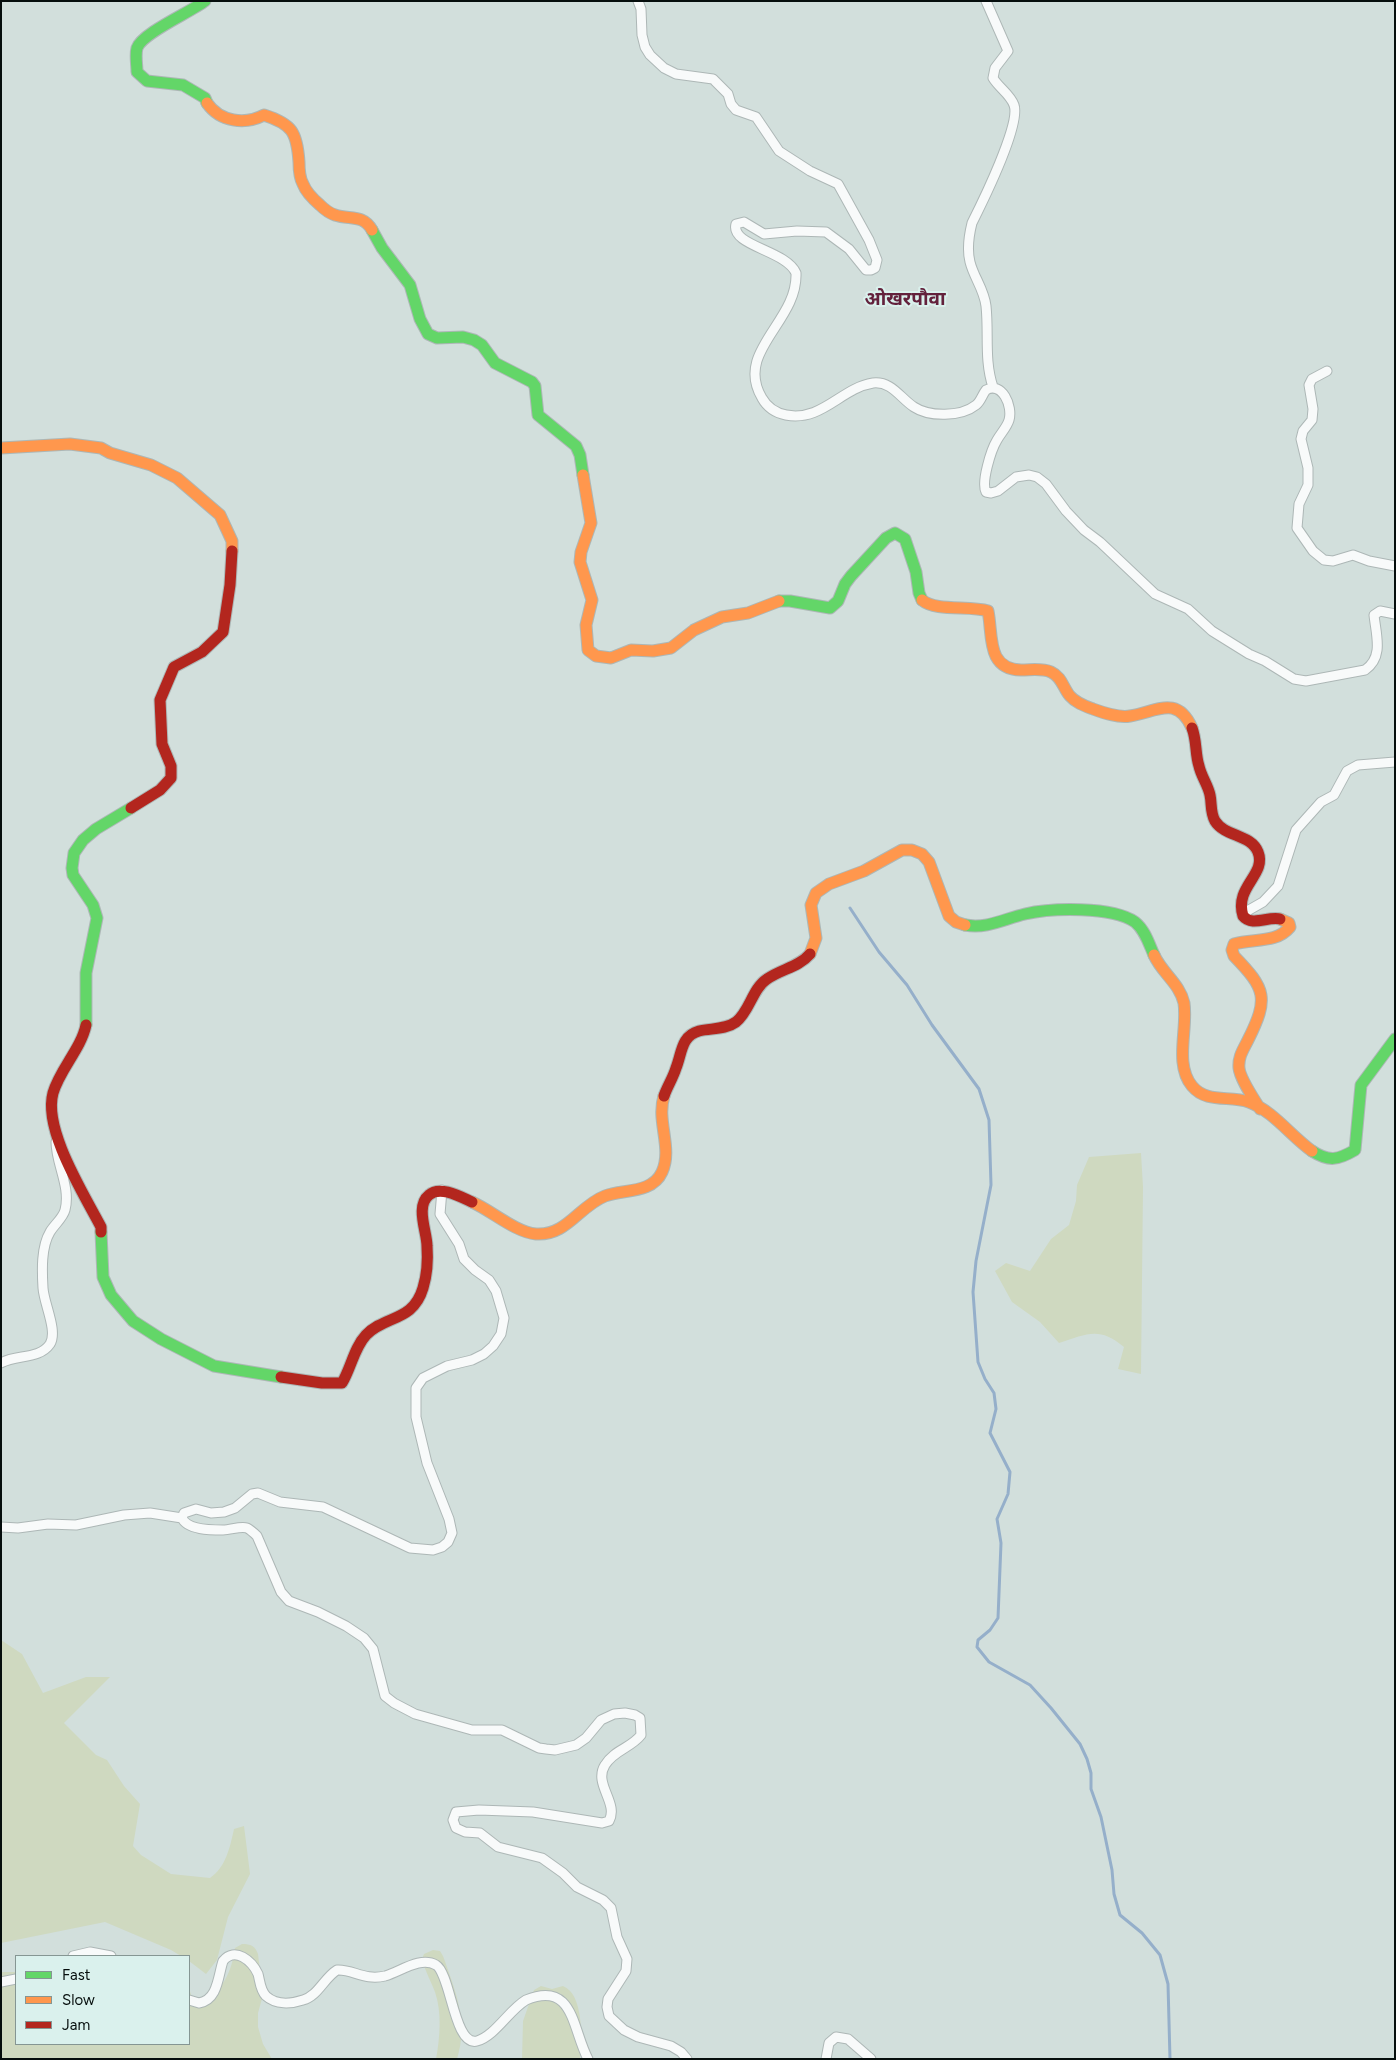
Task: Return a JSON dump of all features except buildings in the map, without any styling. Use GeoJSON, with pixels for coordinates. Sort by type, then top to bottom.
{"type":"FeatureCollection","features":[{"type":"Feature","properties":{"kind":"street"},"geometry":{"type":"LineString","coordinates":[[205,1],[196,10],[157,29],[144,38],[138,47],[137,72],[147,81],[183,85],[205,98],[206,103],[212,110],[230,120],[256,120],[264,116],[282,120],[300,146],[301,183],[306,191],[333,215],[363,219],[370,225],[382,248],[410,285],[419,316],[427,333],[438,339],[472,339],[487,350],[494,362],[532,382],[535,386],[538,415],[567,437],[576,446],[580,456],[583,486],[591,516],[591,523],[580,556],[580,562],[592,600],[592,606],[586,618],[585,636],[588,650],[591,653],[596,656],[612,658],[632,650],[661,651],[679,643],[694,630],[722,617],[740,615],[777,601],[790,601],[830,608],[841,600],[846,582],[863,566],[887,536],[894,533],[905,539],[912,559],[921,599],[926,604],[934,606],[972,606],[981,607],[988,611],[990,619],[990,646],[996,656],[1006,666],[1016,670],[1047,670],[1056,673],[1073,700],[1114,715],[1125,717],[1137,715],[1166,706],[1179,710],[1184,715],[1194,733],[1198,767],[1210,794],[1214,818],[1223,829],[1249,840],[1258,849],[1259,868],[1245,887],[1242,914],[1249,921],[1276,918],[1289,923],[1290,927],[1286,933],[1276,937],[1242,940],[1234,944],[1232,950],[1234,956],[1258,985],[1261,998],[1260,1016],[1239,1057],[1238,1071],[1260,1108]]}},
{"type":"Feature","properties":{"kind":"street"},"geometry":{"type":"LineString","coordinates":[[638,1],[641,9],[642,36],[650,55],[664,68],[676,74],[712,79],[728,94],[731,104],[736,110],[756,117],[779,151],[810,171],[838,184],[869,240],[877,260],[875,268],[866,270],[849,249],[826,232],[797,231],[764,234],[744,222],[736,224],[735,232],[739,238],[780,258],[790,265],[796,273],[795,289],[789,303],[762,348],[754,368],[754,378],[759,392],[768,406],[788,416],[809,415],[855,390],[866,385],[879,383],[892,387],[912,406],[920,410],[931,414],[953,413],[972,408],[986,390],[993,387]]}},
{"type":"Feature","properties":{"kind":"street"},"geometry":{"type":"LineString","coordinates":[[986,1],[1008,51],[995,68],[994,78],[1015,106],[1012,131],[972,223],[970,234],[970,264],[984,292],[986,307],[987,362],[993,387],[1004,396],[1010,414],[1006,426],[994,446],[985,478],[986,492],[998,491],[1016,478],[1029,475],[1037,477],[1046,484],[1066,511],[1084,530],[1106,547],[1154,594],[1188,609],[1212,631],[1294,679],[1306,681],[1364,670],[1371,665],[1376,657],[1378,647],[1374,615],[1380,611],[1395,614]]}},
{"type":"Feature","properties":{"kind":"street"},"geometry":{"type":"LineString","coordinates":[[1327,371],[1312,379],[1309,385],[1313,409],[1312,420],[1303,431],[1301,439],[1308,468],[1308,485],[1299,504],[1297,528],[1313,551],[1324,560],[1333,561],[1354,555],[1369,561],[1395,566]]}},
{"type":"Feature","properties":{"kind":"street"},"geometry":{"type":"LineString","coordinates":[[1,448],[70,444],[86,445],[151,465],[177,478],[213,508],[220,515],[232,541],[230,584],[223,632],[202,652],[174,667],[160,700],[162,744],[171,766],[171,778],[150,798],[110,820],[85,837],[76,847],[72,856],[72,868],[76,884],[97,909],[97,918],[86,973],[87,1019],[84,1033],[53,1093],[51,1111],[64,1180],[65,1204],[64,1212],[49,1232],[44,1248],[43,1287],[53,1329],[50,1344],[38,1354],[8,1359],[1,1363]]}},
{"type":"Feature","properties":{"kind":"street"},"geometry":{"type":"LineString","coordinates":[[1242,914],[1263,902],[1278,886],[1296,830],[1321,802],[1334,795],[1347,771],[1358,765],[1395,762]]}},
{"type":"Feature","properties":{"kind":"street"},"geometry":{"type":"LineString","coordinates":[[56,1137],[101,1227],[102,1267],[111,1295],[133,1321],[161,1339],[220,1369],[322,1383],[342,1383],[351,1368],[359,1343],[364,1336],[371,1330],[406,1315],[419,1298],[426,1276],[427,1237],[422,1220],[423,1207],[427,1197],[434,1191],[442,1190],[454,1193],[494,1213],[508,1224],[526,1232],[548,1234],[575,1221],[594,1200],[619,1191],[642,1188],[657,1180],[663,1170],[666,1156],[660,1111],[662,1100],[678,1066],[684,1041],[688,1035],[698,1031],[727,1027],[736,1022],[746,1012],[760,984],[781,970],[809,956],[818,934],[812,904],[814,895],[826,885],[867,870],[902,850],[916,850],[923,855],[938,882],[947,915],[953,920],[966,925],[978,928],[993,926],[1022,915],[1047,910],[1115,913],[1134,921],[1146,934],[1162,970],[1172,978],[1180,989],[1184,1001],[1185,1039],[1183,1073],[1190,1084],[1199,1094],[1217,1099],[1250,1102],[1260,1108],[1316,1155],[1337,1160],[1347,1158],[1356,1150],[1361,1085],[1395,1039]]}},
{"type":"Feature","properties":{"kind":"street"},"geometry":{"type":"LineString","coordinates":[[182,1518],[184,1513],[196,1508],[211,1513],[224,1512],[235,1508],[252,1494],[258,1493],[280,1502],[323,1507],[410,1548],[433,1550],[442,1547],[448,1542],[452,1533],[449,1519],[427,1463],[416,1417],[416,1388],[423,1378],[447,1366],[472,1360],[484,1354],[494,1346],[501,1334],[504,1318],[496,1290],[488,1280],[464,1259],[460,1244],[440,1214],[442,1190]]}},
{"type":"Feature","properties":{"kind":"street"},"geometry":{"type":"LineString","coordinates":[[1,1527],[18,1528],[48,1524],[76,1525],[124,1515],[150,1513],[182,1518],[190,1526],[224,1530],[246,1528],[257,1536],[267,1563],[289,1601],[329,1616],[364,1638],[373,1649],[385,1696],[405,1710],[472,1730],[502,1730],[539,1748],[555,1750],[576,1745],[586,1738],[601,1720],[607,1716],[625,1713],[640,1718],[641,1736],[612,1756],[604,1766],[600,1778],[610,1808],[611,1817],[608,1821],[602,1823],[533,1812],[479,1810],[456,1812],[453,1820],[456,1828],[466,1832],[480,1833],[498,1847],[542,1858],[564,1873],[578,1887],[604,1900],[611,1908],[617,1937],[627,1959],[626,1971],[608,1999],[609,2016],[624,2030],[638,2037],[671,2046],[681,2052],[687,2059]]}},
{"type":"Feature","properties":{"kind":"street"},"geometry":{"type":"LineString","coordinates":[[76,1955],[90,1952],[106,1955]]}},
{"type":"Feature","properties":{"kind":"street"},"geometry":{"type":"LineString","coordinates":[[190,2000],[199,2004],[207,2000],[215,1989],[223,1961],[233,1954],[240,1955],[253,1967],[264,1994],[280,2003],[306,1999],[337,1970],[343,1970],[358,1976],[378,1978],[393,1974],[414,1964],[434,1964],[443,1975],[464,2037],[477,2041],[487,2035],[526,2000],[534,1997],[548,1996],[559,1999],[569,2008],[588,2059]]}},
{"type":"Feature","properties":{"kind":"street"},"geometry":{"type":"LineString","coordinates":[[1,1982],[15,1979]]}},
{"type":"Feature","properties":{"kind":"street"},"geometry":{"type":"LineString","coordinates":[[826,2059],[829,2043],[836,2037],[848,2039],[870,2059]]}},
{"type":"Feature","properties":{"kind":"green space"},"geometry":{"type":"Polygon","coordinates":[[[1141,1153],[1143,1187],[1141,1374],[1118,1369],[1124,1347],[1107,1336],[1100,1334],[1085,1335],[1059,1343],[1040,1322],[1012,1302],[995,1271],[1006,1263],[1030,1271],[1051,1239],[1069,1225],[1076,1201],[1077,1185],[1089,1157],[1141,1153]]]}},
{"type":"Feature","properties":{"kind":"green space"},"geometry":{"type":"Polygon","coordinates":[[[1,1640],[22,1654],[43,1693],[86,1677],[110,1677],[64,1723],[96,1755],[107,1760],[124,1786],[140,1804],[133,1846],[141,1855],[171,1874],[210,1878],[224,1862],[234,1829],[244,1826],[250,1874],[228,1917],[217,1960],[206,1974],[190,1962],[190,1955],[179,1955],[105,1922],[1,1943],[1,1640]]]}},
{"type":"Feature","properties":{"kind":"green space"},"geometry":{"type":"Polygon","coordinates":[[[242,1944],[248,1944],[256,1949],[258,1954],[263,1995],[258,2013],[258,2027],[263,2044],[272,2059],[1,2059],[1,1972],[15,1972],[15,2045],[190,2045],[190,1992],[192,1997],[202,1997],[218,1989],[228,1975],[235,1948],[242,1944]]]}},
{"type":"Feature","properties":{"kind":"green space"},"geometry":{"type":"Polygon","coordinates":[[[433,1950],[440,1951],[443,1956],[459,2006],[462,2032],[457,2059],[436,2059],[439,2034],[439,2008],[422,1959],[424,1954],[433,1950]]]}},
{"type":"Feature","properties":{"kind":"green space"},"geometry":{"type":"Polygon","coordinates":[[[541,1986],[552,1989],[563,1986],[575,1998],[581,2030],[580,2059],[522,2059],[523,2021],[534,1990],[541,1986]]]}},
{"type":"Feature","properties":{"kind":"waterway"},"geometry":{"type":"LineString","coordinates":[[850,908],[879,952],[907,985],[932,1025],[979,1089],[989,1120],[991,1185],[976,1261],[973,1292],[978,1362],[985,1379],[994,1393],[996,1409],[990,1433],[1010,1472],[1008,1494],[997,1519],[1001,1543],[998,1618],[990,1630],[978,1640],[977,1647],[989,1662],[1030,1685],[1080,1744],[1091,1773],[1091,1789],[1101,1817],[1112,1870],[1114,1894],[1120,1915],[1142,1933],[1160,1955],[1168,1984],[1170,2059]]}},
{"type":"Feature","properties":{"kind":"traffic: fast"},"geometry":{"type":"LineString","coordinates":[[205,1],[148,36],[137,48],[136,57],[137,72],[147,81],[183,85],[205,98],[207,103]]}},
{"type":"Feature","properties":{"kind":"traffic: fast"},"geometry":{"type":"LineString","coordinates":[[372,230],[382,248],[410,285],[420,319],[428,334],[437,338],[463,337],[474,340],[482,345],[495,363],[532,382],[535,386],[538,415],[576,446],[580,455],[583,475]]}},
{"type":"Feature","properties":{"kind":"traffic: fast"},"geometry":{"type":"LineString","coordinates":[[779,601],[830,608],[838,601],[845,584],[851,576],[886,538],[895,533],[905,539],[916,572],[922,600]]}},
{"type":"Feature","properties":{"kind":"traffic: fast"},"geometry":{"type":"LineString","coordinates":[[86,1025],[86,973],[97,918],[93,905],[73,875],[74,853],[83,840],[96,829],[131,808]]}},
{"type":"Feature","properties":{"kind":"traffic: fast"},"geometry":{"type":"LineString","coordinates":[[965,925],[988,925],[1025,914],[1050,910],[1112,913],[1135,922],[1146,937],[1154,955]]}},
{"type":"Feature","properties":{"kind":"traffic: fast"},"geometry":{"type":"LineString","coordinates":[[1312,1151],[1324,1157],[1338,1158],[1355,1150],[1361,1085],[1395,1039]]}},
{"type":"Feature","properties":{"kind":"traffic: fast"},"geometry":{"type":"LineString","coordinates":[[101,1232],[103,1277],[111,1295],[133,1321],[161,1339],[214,1366],[281,1377]]}},
{"type":"Feature","properties":{"kind":"traffic: slow"},"geometry":{"type":"LineString","coordinates":[[207,103],[212,109],[226,118],[241,121],[264,115],[287,126],[297,143],[301,179],[310,195],[331,213],[356,218],[365,222],[372,230]]}},
{"type":"Feature","properties":{"kind":"traffic: slow"},"geometry":{"type":"LineString","coordinates":[[1,448],[70,444],[101,448],[110,453],[151,465],[177,478],[220,515],[232,541],[232,551]]}},
{"type":"Feature","properties":{"kind":"traffic: slow"},"geometry":{"type":"LineString","coordinates":[[583,475],[591,523],[581,552],[580,562],[592,600],[586,625],[588,650],[596,656],[611,658],[631,650],[653,651],[671,648],[694,630],[722,617],[748,613],[779,601]]}},
{"type":"Feature","properties":{"kind":"traffic: slow"},"geometry":{"type":"LineString","coordinates":[[922,600],[936,606],[988,611],[993,649],[996,657],[1002,664],[1010,668],[1048,671],[1055,674],[1070,696],[1081,704],[1106,714],[1121,716],[1173,708],[1180,711],[1192,728]]}},
{"type":"Feature","properties":{"kind":"traffic: slow"},"geometry":{"type":"LineString","coordinates":[[810,954],[816,938],[811,905],[816,893],[829,884],[864,871],[902,850],[912,850],[922,854],[929,862],[949,916],[956,922],[965,925]]}},
{"type":"Feature","properties":{"kind":"traffic: slow"},"geometry":{"type":"LineString","coordinates":[[1260,1109],[1242,1078],[1239,1060],[1255,1026],[1261,1004],[1261,995],[1253,977],[1234,956],[1232,950],[1234,944],[1278,936],[1290,927],[1289,923],[1280,919]]}},
{"type":"Feature","properties":{"kind":"traffic: slow"},"geometry":{"type":"LineString","coordinates":[[1154,955],[1182,996],[1185,1013],[1184,1067],[1192,1086],[1204,1095],[1241,1100],[1258,1106],[1312,1151]]}},
{"type":"Feature","properties":{"kind":"traffic: slow"},"geometry":{"type":"LineString","coordinates":[[472,1202],[520,1229],[536,1234],[547,1233],[565,1225],[588,1206],[605,1196],[636,1190],[651,1184],[662,1172],[665,1163],[666,1154],[662,1115],[664,1096]]}},
{"type":"Feature","properties":{"kind":"traffic: jam"},"geometry":{"type":"LineString","coordinates":[[131,808],[160,790],[171,778],[171,766],[162,744],[160,700],[174,667],[202,652],[223,632],[230,585],[232,551]]}},
{"type":"Feature","properties":{"kind":"traffic: jam"},"geometry":{"type":"LineString","coordinates":[[1192,728],[1198,761],[1211,798],[1212,814],[1215,821],[1225,830],[1250,842],[1258,852],[1260,860],[1258,867],[1243,897],[1241,906],[1243,916],[1251,921],[1280,919]]}},
{"type":"Feature","properties":{"kind":"traffic: jam"},"geometry":{"type":"LineString","coordinates":[[664,1096],[675,1072],[685,1041],[693,1033],[732,1025],[745,1012],[762,983],[801,962],[810,954]]}},
{"type":"Feature","properties":{"kind":"traffic: jam"},"geometry":{"type":"LineString","coordinates":[[86,1025],[80,1042],[56,1084],[51,1108],[59,1143],[101,1227],[101,1232]]}},
{"type":"Feature","properties":{"kind":"traffic: jam"},"geometry":{"type":"LineString","coordinates":[[281,1377],[322,1383],[342,1383],[358,1346],[366,1335],[382,1324],[406,1313],[413,1307],[423,1288],[427,1262],[427,1240],[422,1212],[425,1200],[429,1195],[439,1191],[451,1193],[472,1202]]}},
{"type":"Feature","properties":{"kind":"district","name":"ओखरपौवा"},"geometry":{"type":"Point","coordinates":[905,299]}}]}
